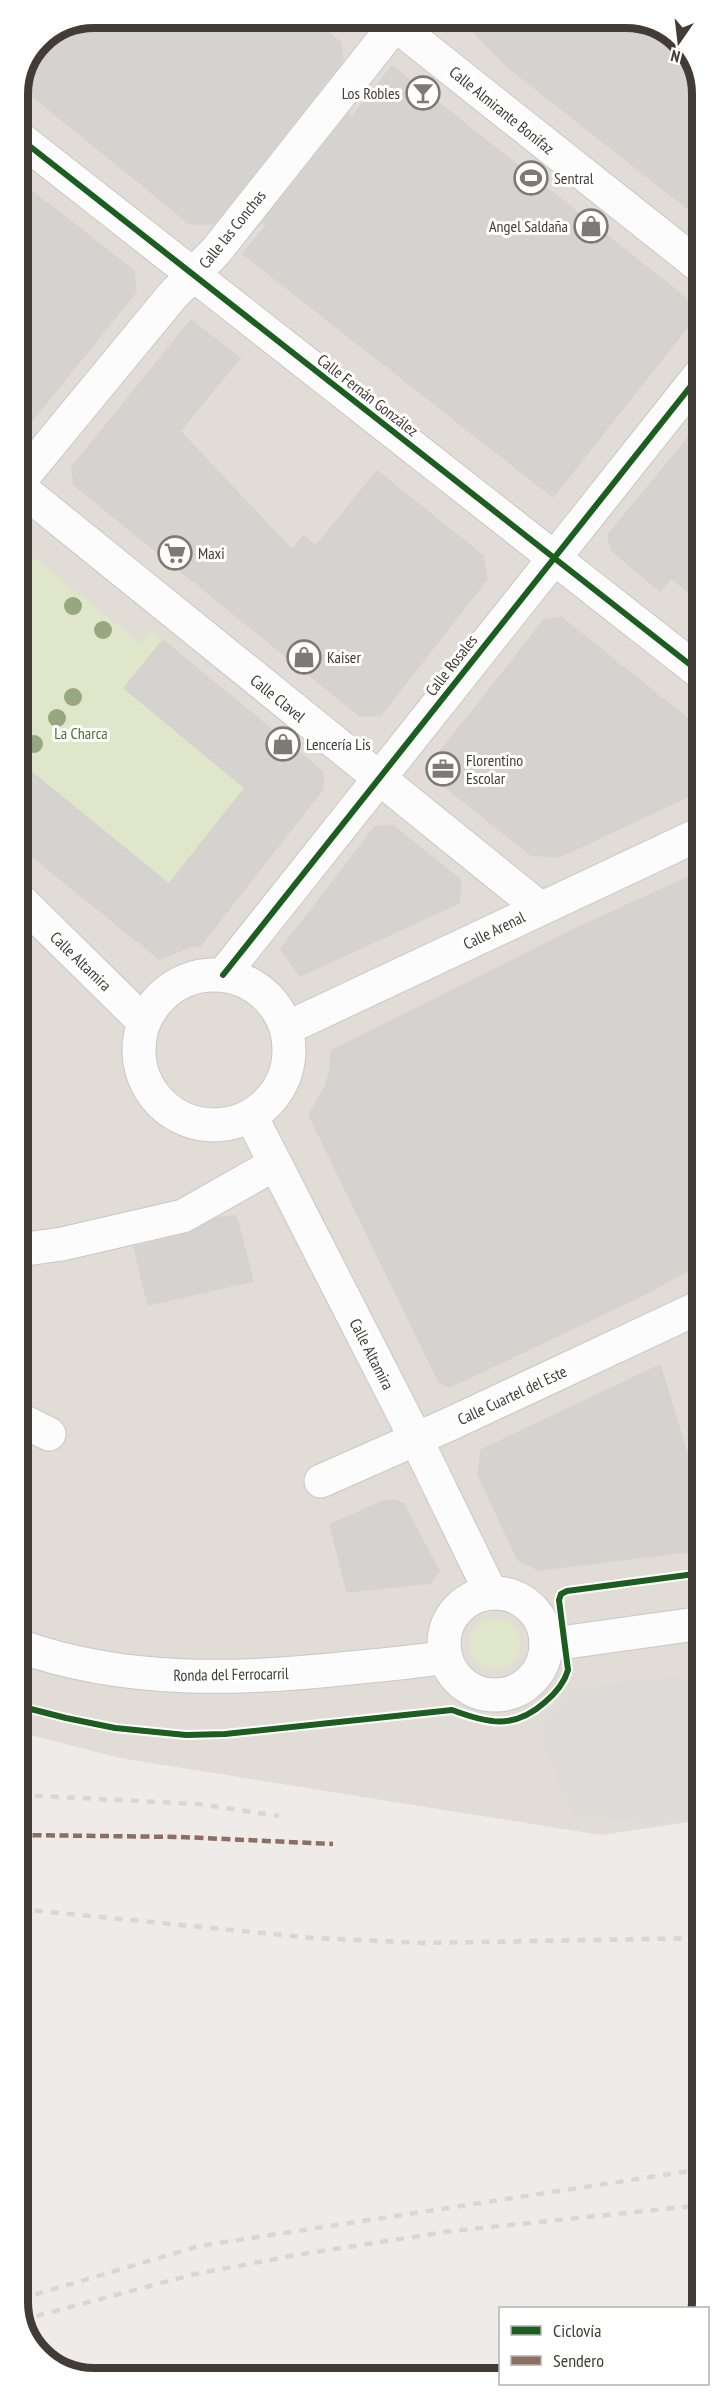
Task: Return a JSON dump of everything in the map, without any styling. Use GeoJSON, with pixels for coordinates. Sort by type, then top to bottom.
{"type":"FeatureCollection","features":[{"type":"Feature","properties":{"kind":"street","name":"Calle las Conchas"},"geometry":{"type":"LineString","coordinates":[[28,473],[172,296],[216,251],[386,29]]}},
{"type":"Feature","properties":{"kind":"street","name":"Calle Almirante Bonifaz"},"geometry":{"type":"LineString","coordinates":[[399,29],[692,260]]}},
{"type":"Feature","properties":{"kind":"street","name":"Calle Fernán González"},"geometry":{"type":"LineString","coordinates":[[28,145],[692,666]]}},
{"type":"Feature","properties":{"kind":"street","name":"Calle Rosales"},"geometry":{"type":"LineString","coordinates":[[223,975],[692,384]]}},
{"type":"Feature","properties":{"kind":"street","name":"Calle Clavel"},"geometry":{"type":"LineString","coordinates":[[28,493],[540,908]]}},
{"type":"Feature","properties":{"kind":"street","name":"Calle Arenal"},"geometry":{"type":"LineString","coordinates":[[287,1028],[692,838]]}},
{"type":"Feature","properties":{"kind":"street","name":"Calle Altamira"},"geometry":{"type":"LineString","coordinates":[[28,908],[144,1022]]}},
{"type":"Feature","properties":{"kind":"street"},"geometry":{"type":"LineString","coordinates":[[223,975],[244,981],[263,992],[277,1009],[287,1028],[290,1053],[284,1078],[271,1100],[252,1116],[232,1123],[212,1125],[191,1122],[172,1113],[157,1099],[146,1082],[140,1062],[139,1042],[144,1022],[157,1001],[176,985],[199,977],[223,975]]}},
{"type":"Feature","properties":{"kind":"street","name":"Calle Altamira"},"geometry":{"type":"LineString","coordinates":[[252,1116],[416,1439],[491,1593]]}},
{"type":"Feature","properties":{"kind":"street"},"geometry":{"type":"LineString","coordinates":[[28,1249],[62,1244],[183,1216],[275,1164]]}},
{"type":"Feature","properties":{"kind":"street","name":"Calle Cuartel del Este"},"geometry":{"type":"LineString","coordinates":[[321,1481],[692,1311]]}},
{"type":"Feature","properties":{"kind":"street"},"geometry":{"type":"LineString","coordinates":[[28,1424],[49,1434]]}},
{"type":"Feature","properties":{"kind":"street"},"geometry":{"type":"LineString","coordinates":[[491,1593],[512,1597],[532,1609],[543,1627],[546,1645],[543,1662],[535,1676],[525,1686],[500,1695],[482,1694],[467,1687],[454,1675],[446,1657],[444,1643],[447,1628],[453,1616],[463,1605],[472,1599],[491,1593]]}},
{"type":"Feature","properties":{"kind":"street"},"geometry":{"type":"LineString","coordinates":[[546,1645],[692,1624]]}},
{"type":"Feature","properties":{"kind":"street","name":"Ronda del Ferrocarril"},"geometry":{"type":"LineString","coordinates":[[28,1649],[92,1667],[130,1672],[211,1677],[312,1672],[446,1657]]}},
{"type":"Feature","properties":{"kind":"shaded area"},"geometry":{"type":"Polygon","coordinates":[[[95,28],[639,30],[663,40],[679,54],[692,86],[692,1822],[601,1835],[120,1758],[28,1734],[28,95],[30,82],[34,69],[48,48],[69,34],[95,28]]]}},
{"type":"Feature","properties":{"kind":"shaded area"},"geometry":{"type":"Polygon","coordinates":[[[692,1673],[692,1819],[651,1823],[574,1815],[537,1728],[560,1708],[572,1689],[692,1673]]]}},
{"type":"Feature","properties":{"kind":"green space","name":"La Charca"},"geometry":{"type":"Polygon","coordinates":[[[28,553],[140,643],[151,631],[163,640],[124,689],[245,787],[169,884],[28,769],[28,553]]]}},
{"type":"Feature","properties":{"kind":"green space"},"geometry":{"type":"Polygon","coordinates":[[[495,1618],[505,1620],[513,1626],[519,1634],[521,1644],[519,1654],[513,1662],[505,1668],[495,1670],[485,1668],[477,1662],[471,1654],[469,1644],[471,1634],[477,1626],[485,1620],[495,1618]]]}},
{"type":"Feature","properties":{"kind":"building"},"geometry":{"type":"Polygon","coordinates":[[[95,28],[323,28],[341,43],[343,60],[214,224],[190,224],[28,93],[34,69],[40,58],[48,48],[69,34],[95,28]]]}},
{"type":"Feature","properties":{"kind":"building"},"geometry":{"type":"Polygon","coordinates":[[[470,29],[630,29],[652,34],[670,45],[684,62],[692,86],[692,212],[509,68],[470,29]]]}},
{"type":"Feature","properties":{"kind":"building"},"geometry":{"type":"Polygon","coordinates":[[[392,66],[686,298],[692,321],[553,497],[243,254],[268,223],[262,223],[349,113],[350,119],[392,66]]]}},
{"type":"Feature","properties":{"kind":"building"},"geometry":{"type":"Polygon","coordinates":[[[28,188],[134,271],[136,292],[28,426],[28,188]]]}},
{"type":"Feature","properties":{"kind":"building"},"geometry":{"type":"Polygon","coordinates":[[[191,320],[240,358],[180,431],[292,550],[303,536],[316,546],[377,471],[483,556],[487,579],[381,715],[360,716],[74,485],[72,467],[191,320]]]}},
{"type":"Feature","properties":{"kind":"building"},"geometry":{"type":"Polygon","coordinates":[[[692,433],[692,595],[671,578],[660,591],[611,550],[608,535],[692,433]]]}},
{"type":"Feature","properties":{"kind":"building"},"geometry":{"type":"Polygon","coordinates":[[[561,617],[692,722],[692,795],[559,857],[531,855],[439,782],[433,761],[544,620],[561,617]]]}},
{"type":"Feature","properties":{"kind":"building"},"geometry":{"type":"Polygon","coordinates":[[[163,640],[323,772],[323,789],[200,946],[190,947],[159,959],[28,853],[28,769],[169,884],[245,788],[124,688],[163,640]]]}},
{"type":"Feature","properties":{"kind":"building"},"geometry":{"type":"Polygon","coordinates":[[[392,825],[461,880],[459,903],[300,976],[281,949],[375,827],[392,825]]]}},
{"type":"Feature","properties":{"kind":"building"},"geometry":{"type":"Polygon","coordinates":[[[692,876],[692,1268],[645,1294],[450,1387],[439,1382],[309,1115],[326,1085],[331,1051],[579,927],[692,876]]]}},
{"type":"Feature","properties":{"kind":"building"},"geometry":{"type":"Polygon","coordinates":[[[236,1215],[253,1281],[148,1305],[134,1247],[188,1234],[215,1219],[236,1215]]]}},
{"type":"Feature","properties":{"kind":"building"},"geometry":{"type":"Polygon","coordinates":[[[660,1365],[692,1469],[692,1551],[538,1570],[518,1560],[478,1475],[481,1450],[660,1365]]]}},
{"type":"Feature","properties":{"kind":"building"},"geometry":{"type":"Polygon","coordinates":[[[392,1500],[403,1503],[439,1571],[431,1583],[347,1592],[330,1525],[383,1501],[392,1500]]]}},
{"type":"Feature","properties":{"kind":"railway"},"geometry":{"type":"LineString","coordinates":[[28,1795],[198,1804],[279,1816]]}},
{"type":"Feature","properties":{"kind":"railway"},"geometry":{"type":"LineString","coordinates":[[28,1910],[313,1938],[425,1943],[692,1938]]}},
{"type":"Feature","properties":{"kind":"railway"},"geometry":{"type":"LineString","coordinates":[[28,2297],[199,2246],[692,2171]]}},
{"type":"Feature","properties":{"kind":"railway"},"geometry":{"type":"LineString","coordinates":[[31,2317],[195,2274],[296,2255],[452,2231],[692,2206]]}},
{"type":"Feature","properties":{"kind":"marked path"},"geometry":{"type":"LineString","coordinates":[[28,1835],[181,1837],[333,1844]]}},
{"type":"Feature","properties":{"kind":"cycle path"},"geometry":{"type":"LineString","coordinates":[[28,145],[692,666]]}},
{"type":"Feature","properties":{"kind":"cycle path"},"geometry":{"type":"LineString","coordinates":[[223,975],[692,385]]}},
{"type":"Feature","properties":{"kind":"cycle path"},"geometry":{"type":"LineString","coordinates":[[28,1708],[115,1728],[186,1735],[225,1734],[452,1710],[488,1721],[510,1721],[533,1712],[552,1696],[564,1680],[568,1670],[559,1600],[561,1594],[567,1591],[692,1574]]}},
{"type":"Feature","properties":{"kind":"place","name":"Los Robles"},"geometry":{"type":"Point","coordinates":[423,93]}},
{"type":"Feature","properties":{"kind":"place","name":"Sentral"},"geometry":{"type":"Point","coordinates":[531,178]}},
{"type":"Feature","properties":{"kind":"place","name":"Angel Saldaña"},"geometry":{"type":"Point","coordinates":[591,226]}},
{"type":"Feature","properties":{"kind":"place","name":"Maxi"},"geometry":{"type":"Point","coordinates":[175,553]}},
{"type":"Feature","properties":{"kind":"place","name":"Kaiser"},"geometry":{"type":"Point","coordinates":[304,657]}},
{"type":"Feature","properties":{"kind":"place","name":"Lencería Lis"},"geometry":{"type":"Point","coordinates":[283,744]}},
{"type":"Feature","properties":{"kind":"place","name":"Florentino Escolar"},"geometry":{"type":"Point","coordinates":[443,769]}}]}
